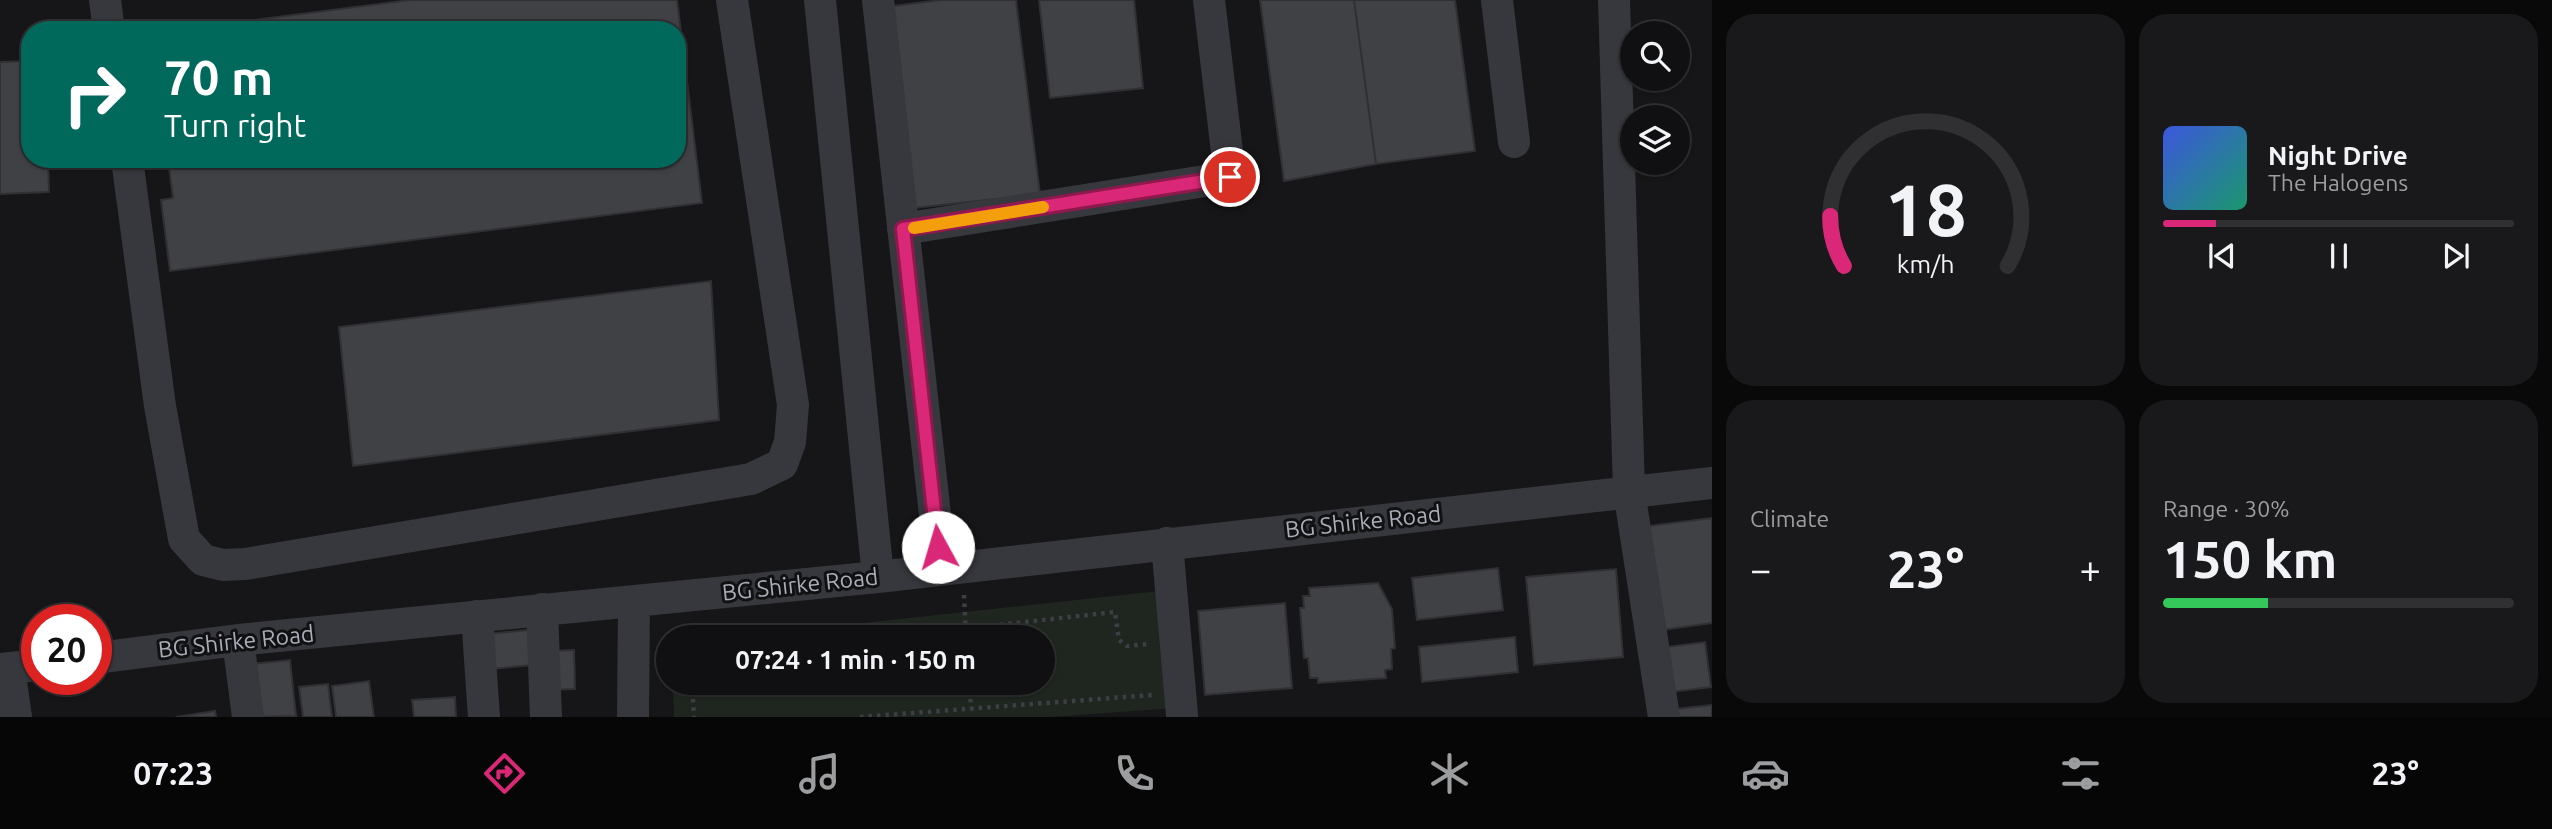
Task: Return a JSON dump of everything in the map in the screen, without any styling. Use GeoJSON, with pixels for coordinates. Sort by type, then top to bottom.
{"type":"FeatureCollection","features":[{"type":"Feature","properties":{"kind":"street"},"geometry":{"type":"LineString","coordinates":[[105,0],[108,21]]}},
{"type":"Feature","properties":{"kind":"street"},"geometry":{"type":"LineString","coordinates":[[128,168],[159,406],[184,539],[203,560],[223,565],[244,564],[751,480],[782,464],[790,442],[793,405],[732,0]]}},
{"type":"Feature","properties":{"kind":"street"},"geometry":{"type":"LineString","coordinates":[[820,0],[878,577]]}},
{"type":"Feature","properties":{"kind":"street"},"geometry":{"type":"LineString","coordinates":[[878,0],[903,229],[951,568]]}},
{"type":"Feature","properties":{"kind":"street"},"geometry":{"type":"LineString","coordinates":[[903,229],[1230,177],[1209,0]]}},
{"type":"Feature","properties":{"kind":"street"},"geometry":{"type":"LineString","coordinates":[[1497,0],[1514,142]]}},
{"type":"Feature","properties":{"kind":"street"},"geometry":{"type":"LineString","coordinates":[[1614,0],[1629,491],[1664,717]]}},
{"type":"Feature","properties":{"kind":"street","name":"BG Shirke Road"},"geometry":{"type":"LineString","coordinates":[[112,656],[238,640],[878,577],[1712,483]]}},
{"type":"Feature","properties":{"kind":"street"},"geometry":{"type":"LineString","coordinates":[[1167,543],[1182,715]]}},
{"type":"Feature","properties":{"kind":"street"},"geometry":{"type":"LineString","coordinates":[[633,717],[634,600]]}},
{"type":"Feature","properties":{"kind":"street"},"geometry":{"type":"LineString","coordinates":[[542,610],[546,717]]}},
{"type":"Feature","properties":{"kind":"street"},"geometry":{"type":"LineString","coordinates":[[477,616],[484,717]]}},
{"type":"Feature","properties":{"kind":"street"},"geometry":{"type":"LineString","coordinates":[[238,640],[248,717]]}},
{"type":"Feature","properties":{"kind":"street"},"geometry":{"type":"LineString","coordinates":[[15,668],[16,717]]}},
{"type":"Feature","properties":{"kind":"path"},"geometry":{"type":"LineString","coordinates":[[951,568],[965,625]]}},
{"type":"Feature","properties":{"kind":"path"},"geometry":{"type":"LineString","coordinates":[[986,625],[1115,612],[1119,640],[1127,646],[1148,644],[1154,648]]}},
{"type":"Feature","properties":{"kind":"path"},"geometry":{"type":"LineString","coordinates":[[860,717],[1157,694],[1156,683]]}},
{"type":"Feature","properties":{"kind":"path"},"geometry":{"type":"LineString","coordinates":[[693,695],[694,717]]}},
{"type":"Feature","properties":{"kind":"path"},"geometry":{"type":"LineString","coordinates":[[970,695],[971,708]]}},
{"type":"Feature","properties":{"kind":"shaded area"},"geometry":{"type":"Polygon","coordinates":[[[1178,589],[1189,707],[1051,717],[674,717],[673,695],[1055,695],[1055,625],[845,625],[1178,589]]]}},
{"type":"Feature","properties":{"kind":"building"},"geometry":{"type":"Polygon","coordinates":[[[410,0],[677,0],[680,21],[246,21],[410,0]]]}},
{"type":"Feature","properties":{"kind":"building"},"geometry":{"type":"Polygon","coordinates":[[[941,0],[1016,0],[1040,194],[915,208],[892,6],[941,0]]]}},
{"type":"Feature","properties":{"kind":"building"},"geometry":{"type":"Polygon","coordinates":[[[1039,0],[1134,0],[1143,88],[1050,98],[1039,0]]]}},
{"type":"Feature","properties":{"kind":"building"},"geometry":{"type":"Polygon","coordinates":[[[1260,0],[1354,0],[1376,164],[1284,181],[1260,0]]]}},
{"type":"Feature","properties":{"kind":"building"},"geometry":{"type":"Polygon","coordinates":[[[1354,0],[1455,0],[1475,151],[1376,164],[1354,0]]]}},
{"type":"Feature","properties":{"kind":"building"},"geometry":{"type":"Polygon","coordinates":[[[21,61],[21,168],[48,168],[49,192],[0,194],[0,62],[21,61]]]}},
{"type":"Feature","properties":{"kind":"building"},"geometry":{"type":"Polygon","coordinates":[[[686,73],[702,203],[170,271],[161,200],[173,198],[169,168],[686,168],[686,73]]]}},
{"type":"Feature","properties":{"kind":"building"},"geometry":{"type":"Polygon","coordinates":[[[711,281],[719,420],[353,466],[339,327],[711,281]]]}},
{"type":"Feature","properties":{"kind":"building"},"geometry":{"type":"Polygon","coordinates":[[[1712,518],[1712,623],[1661,630],[1648,526],[1712,518]]]}},
{"type":"Feature","properties":{"kind":"building"},"geometry":{"type":"Polygon","coordinates":[[[1498,568],[1503,610],[1417,620],[1412,578],[1498,568]]]}},
{"type":"Feature","properties":{"kind":"building"},"geometry":{"type":"Polygon","coordinates":[[[1616,569],[1623,657],[1534,665],[1526,577],[1616,569]]]}},
{"type":"Feature","properties":{"kind":"building"},"geometry":{"type":"Polygon","coordinates":[[[1378,583],[1392,609],[1395,648],[1391,649],[1392,669],[1385,670],[1386,678],[1318,683],[1318,678],[1310,678],[1308,658],[1304,658],[1300,608],[1304,608],[1303,596],[1310,596],[1309,588],[1378,583]]]}},
{"type":"Feature","properties":{"kind":"building"},"geometry":{"type":"Polygon","coordinates":[[[1285,603],[1292,688],[1205,695],[1198,611],[1285,603]]]}},
{"type":"Feature","properties":{"kind":"building"},"geometry":{"type":"Polygon","coordinates":[[[528,630],[532,665],[491,669],[488,634],[528,630]]]}},
{"type":"Feature","properties":{"kind":"building"},"geometry":{"type":"Polygon","coordinates":[[[1515,637],[1518,672],[1422,682],[1419,647],[1515,637]]]}},
{"type":"Feature","properties":{"kind":"building"},"geometry":{"type":"Polygon","coordinates":[[[1705,642],[1711,687],[1671,692],[1666,647],[1705,642]]]}},
{"type":"Feature","properties":{"kind":"building"},"geometry":{"type":"Polygon","coordinates":[[[574,650],[575,689],[548,690],[548,651],[574,650]]]}},
{"type":"Feature","properties":{"kind":"building"},"geometry":{"type":"Polygon","coordinates":[[[290,660],[296,716],[256,717],[251,664],[290,660]]]}},
{"type":"Feature","properties":{"kind":"building"},"geometry":{"type":"Polygon","coordinates":[[[369,681],[374,717],[336,717],[332,686],[369,681]]]}},
{"type":"Feature","properties":{"kind":"building"},"geometry":{"type":"Polygon","coordinates":[[[328,684],[332,717],[303,717],[299,687],[328,684]]]}},
{"type":"Feature","properties":{"kind":"building"},"geometry":{"type":"Polygon","coordinates":[[[455,697],[456,717],[414,717],[412,700],[455,697]]]}},
{"type":"Feature","properties":{"kind":"building"},"geometry":{"type":"Polygon","coordinates":[[[1712,705],[1712,717],[1677,717],[1676,709],[1712,705]]]}},
{"type":"Feature","properties":{"kind":"building"},"geometry":{"type":"Polygon","coordinates":[[[215,711],[216,717],[176,717],[215,711]]]}},
{"type":"Feature","properties":{"kind":"slow traffic"},"geometry":{"type":"LineString","coordinates":[[914,228],[1043,207]]}},
{"type":"Feature","properties":{"kind":"route"},"geometry":{"type":"LineString","coordinates":[[938,547],[903,229],[1230,177]]}}]}
